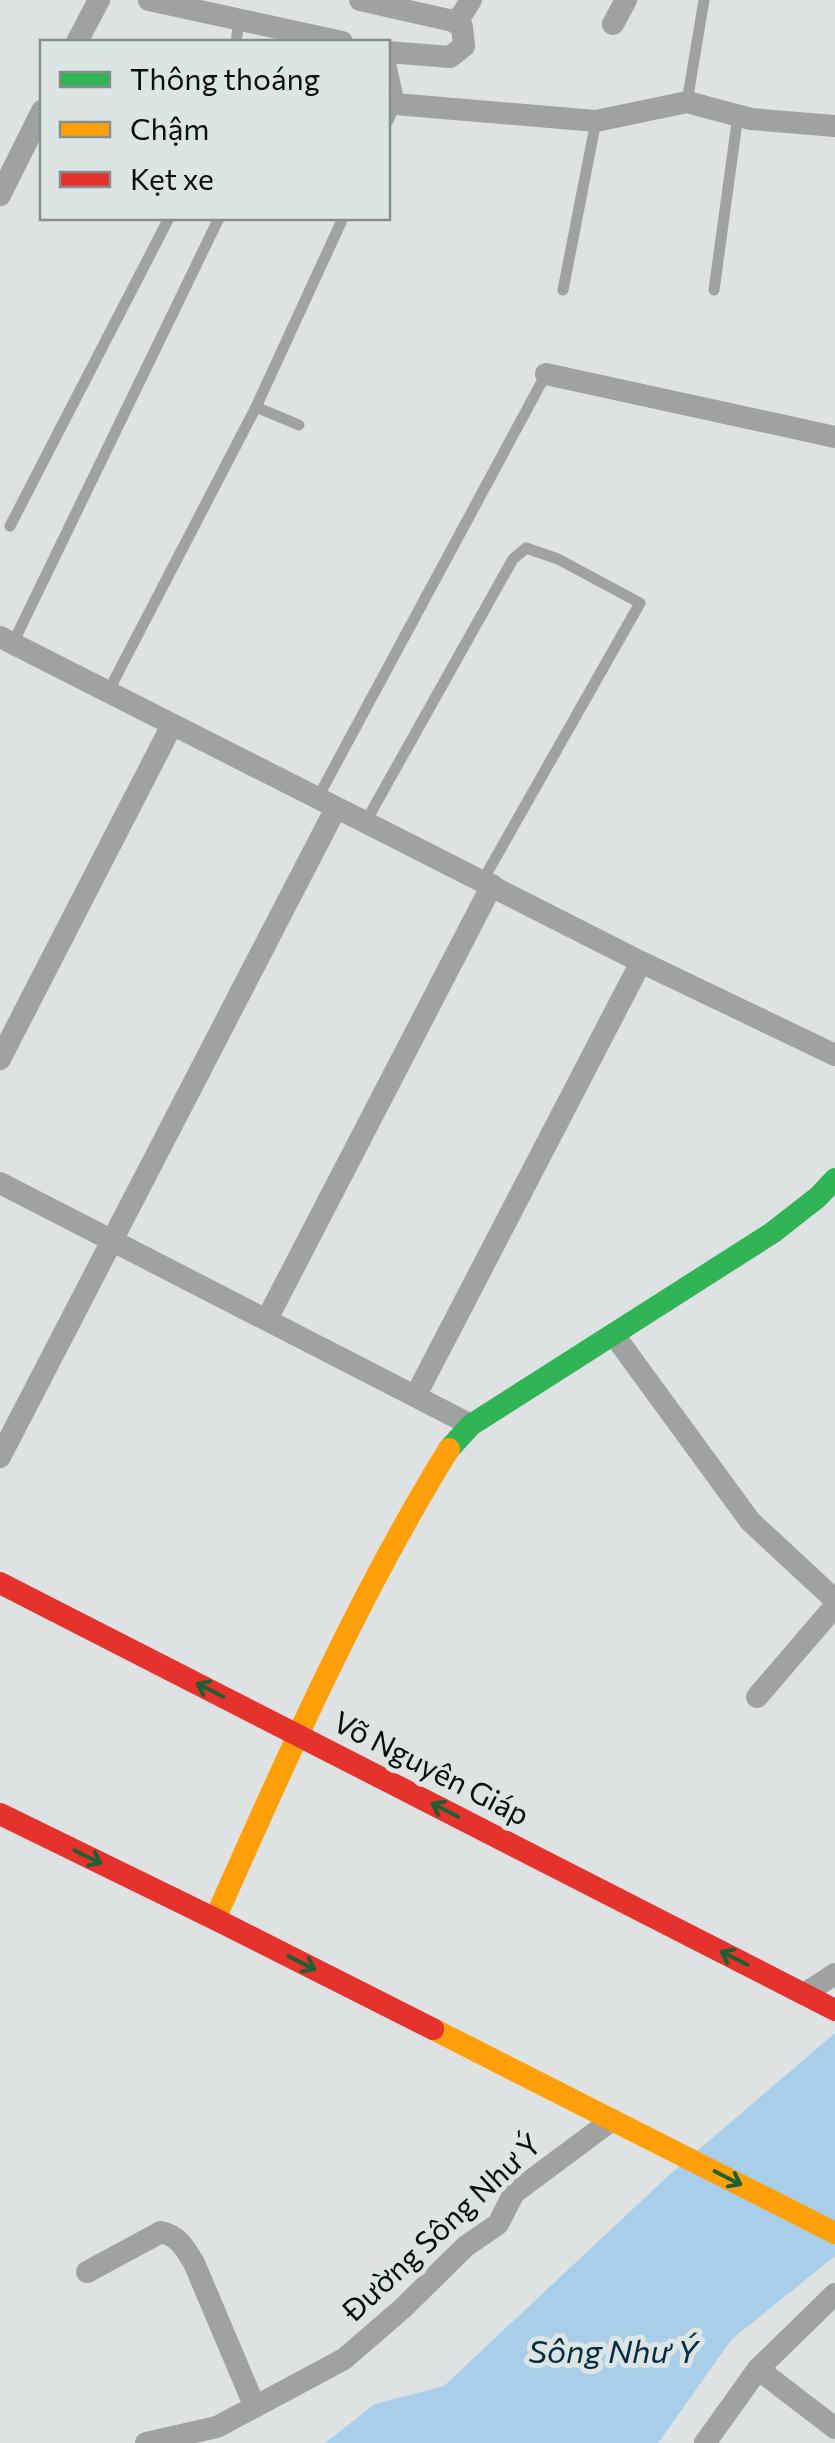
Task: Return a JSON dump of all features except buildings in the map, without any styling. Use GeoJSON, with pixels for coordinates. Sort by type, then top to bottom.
{"type":"FeatureCollection","features":[{"type":"Feature","properties":{"kind":"street"},"geometry":{"type":"LineString","coordinates":[[79,40],[99,0]]}},
{"type":"Feature","properties":{"kind":"street"},"geometry":{"type":"LineString","coordinates":[[150,0],[238,32],[306,39]]}},
{"type":"Feature","properties":{"kind":"street"},"geometry":{"type":"LineString","coordinates":[[360,0],[453,21],[462,27],[464,46],[450,58],[390,52]]}},
{"type":"Feature","properties":{"kind":"street"},"geometry":{"type":"LineString","coordinates":[[453,21],[471,0]]}},
{"type":"Feature","properties":{"kind":"street"},"geometry":{"type":"LineString","coordinates":[[613,24],[626,0]]}},
{"type":"Feature","properties":{"kind":"street"},"geometry":{"type":"LineString","coordinates":[[392,112],[596,121],[687,102],[751,119],[835,126]]}},
{"type":"Feature","properties":{"kind":"street"},"geometry":{"type":"LineString","coordinates":[[0,195],[40,115]]}},
{"type":"Feature","properties":{"kind":"street"},"geometry":{"type":"LineString","coordinates":[[546,374],[835,436]]}},
{"type":"Feature","properties":{"kind":"street"},"geometry":{"type":"LineString","coordinates":[[6,640],[641,962],[835,1055]]}},
{"type":"Feature","properties":{"kind":"street"},"geometry":{"type":"LineString","coordinates":[[0,1059],[172,724]]}},
{"type":"Feature","properties":{"kind":"street"},"geometry":{"type":"LineString","coordinates":[[0,1457],[112,1240],[327,803]]}},
{"type":"Feature","properties":{"kind":"street"},"geometry":{"type":"LineString","coordinates":[[266,1319],[487,883]]}},
{"type":"Feature","properties":{"kind":"street"},"geometry":{"type":"LineString","coordinates":[[416,1395],[641,962]]}},
{"type":"Feature","properties":{"kind":"street"},"geometry":{"type":"LineString","coordinates":[[214,1919],[297,1734],[410,1514],[449,1450],[471,1425],[772,1233],[835,1180]]}},
{"type":"Feature","properties":{"kind":"street"},"geometry":{"type":"LineString","coordinates":[[0,1183],[471,1425]]}},
{"type":"Feature","properties":{"kind":"street"},"geometry":{"type":"LineString","coordinates":[[614,1335],[750,1521],[835,1603],[757,1696]]}},
{"type":"Feature","properties":{"kind":"street","name":"Võ Nguyên Giáp"},"geometry":{"type":"LineString","coordinates":[[0,1583],[820,2002]]}},
{"type":"Feature","properties":{"kind":"street"},"geometry":{"type":"LineString","coordinates":[[0,1814],[835,2233]]}},
{"type":"Feature","properties":{"kind":"street"},"geometry":{"type":"LineString","coordinates":[[820,2002],[835,1974]]}},
{"type":"Feature","properties":{"kind":"street","name":"Đường Sông Như Ý"},"geometry":{"type":"LineString","coordinates":[[146,2443],[217,2427],[344,2360],[466,2246],[498,2224],[514,2193],[612,2120]]}},
{"type":"Feature","properties":{"kind":"street"},"geometry":{"type":"LineString","coordinates":[[87,2272],[161,2232],[172,2234],[194,2263],[255,2407]]}},
{"type":"Feature","properties":{"kind":"street"},"geometry":{"type":"LineString","coordinates":[[705,2443],[758,2369],[835,2294]]}},
{"type":"Feature","properties":{"kind":"street"},"geometry":{"type":"LineString","coordinates":[[758,2369],[835,2428]]}},
{"type":"Feature","properties":{"kind":"lane"},"geometry":{"type":"LineString","coordinates":[[687,102],[704,0]]}},
{"type":"Feature","properties":{"kind":"lane"},"geometry":{"type":"LineString","coordinates":[[390,61],[398,97],[392,112]]}},
{"type":"Feature","properties":{"kind":"lane"},"geometry":{"type":"LineString","coordinates":[[714,290],[738,115]]}},
{"type":"Feature","properties":{"kind":"lane"},"geometry":{"type":"LineString","coordinates":[[563,290],[596,121]]}},
{"type":"Feature","properties":{"kind":"lane"},"geometry":{"type":"LineString","coordinates":[[10,526],[168,220]]}},
{"type":"Feature","properties":{"kind":"lane"},"geometry":{"type":"LineString","coordinates":[[6,640],[218,220]]}},
{"type":"Feature","properties":{"kind":"lane"},"geometry":{"type":"LineString","coordinates":[[108,692],[256,407],[342,220]]}},
{"type":"Feature","properties":{"kind":"lane"},"geometry":{"type":"LineString","coordinates":[[327,803],[546,374]]}},
{"type":"Feature","properties":{"kind":"lane"},"geometry":{"type":"LineString","coordinates":[[256,407],[299,425]]}},
{"type":"Feature","properties":{"kind":"lane"},"geometry":{"type":"LineString","coordinates":[[365,823],[513,559],[526,548],[558,559],[640,603],[487,883]]}},
{"type":"Feature","properties":{"kind":"water","name":"Sông Như Ý"},"geometry":{"type":"Polygon","coordinates":[[[835,2033],[835,2256],[732,2339],[658,2443],[325,2443],[375,2404],[444,2386],[668,2176],[835,2033]]]}},
{"type":"Feature","properties":{"kind":"traffic: fast"},"geometry":{"type":"LineString","coordinates":[[449,1449],[471,1425],[772,1233],[835,1179]]}},
{"type":"Feature","properties":{"kind":"traffic: slow"},"geometry":{"type":"LineString","coordinates":[[215,1919],[353,1621],[449,1449]]}},
{"type":"Feature","properties":{"kind":"traffic: slow"},"geometry":{"type":"LineString","coordinates":[[433,2029],[835,2233]]}},
{"type":"Feature","properties":{"kind":"traffic: jam"},"geometry":{"type":"LineString","coordinates":[[0,1583],[835,2010]]}},
{"type":"Feature","properties":{"kind":"traffic: jam"},"geometry":{"type":"LineString","coordinates":[[0,1814],[433,2029]]}}]}
